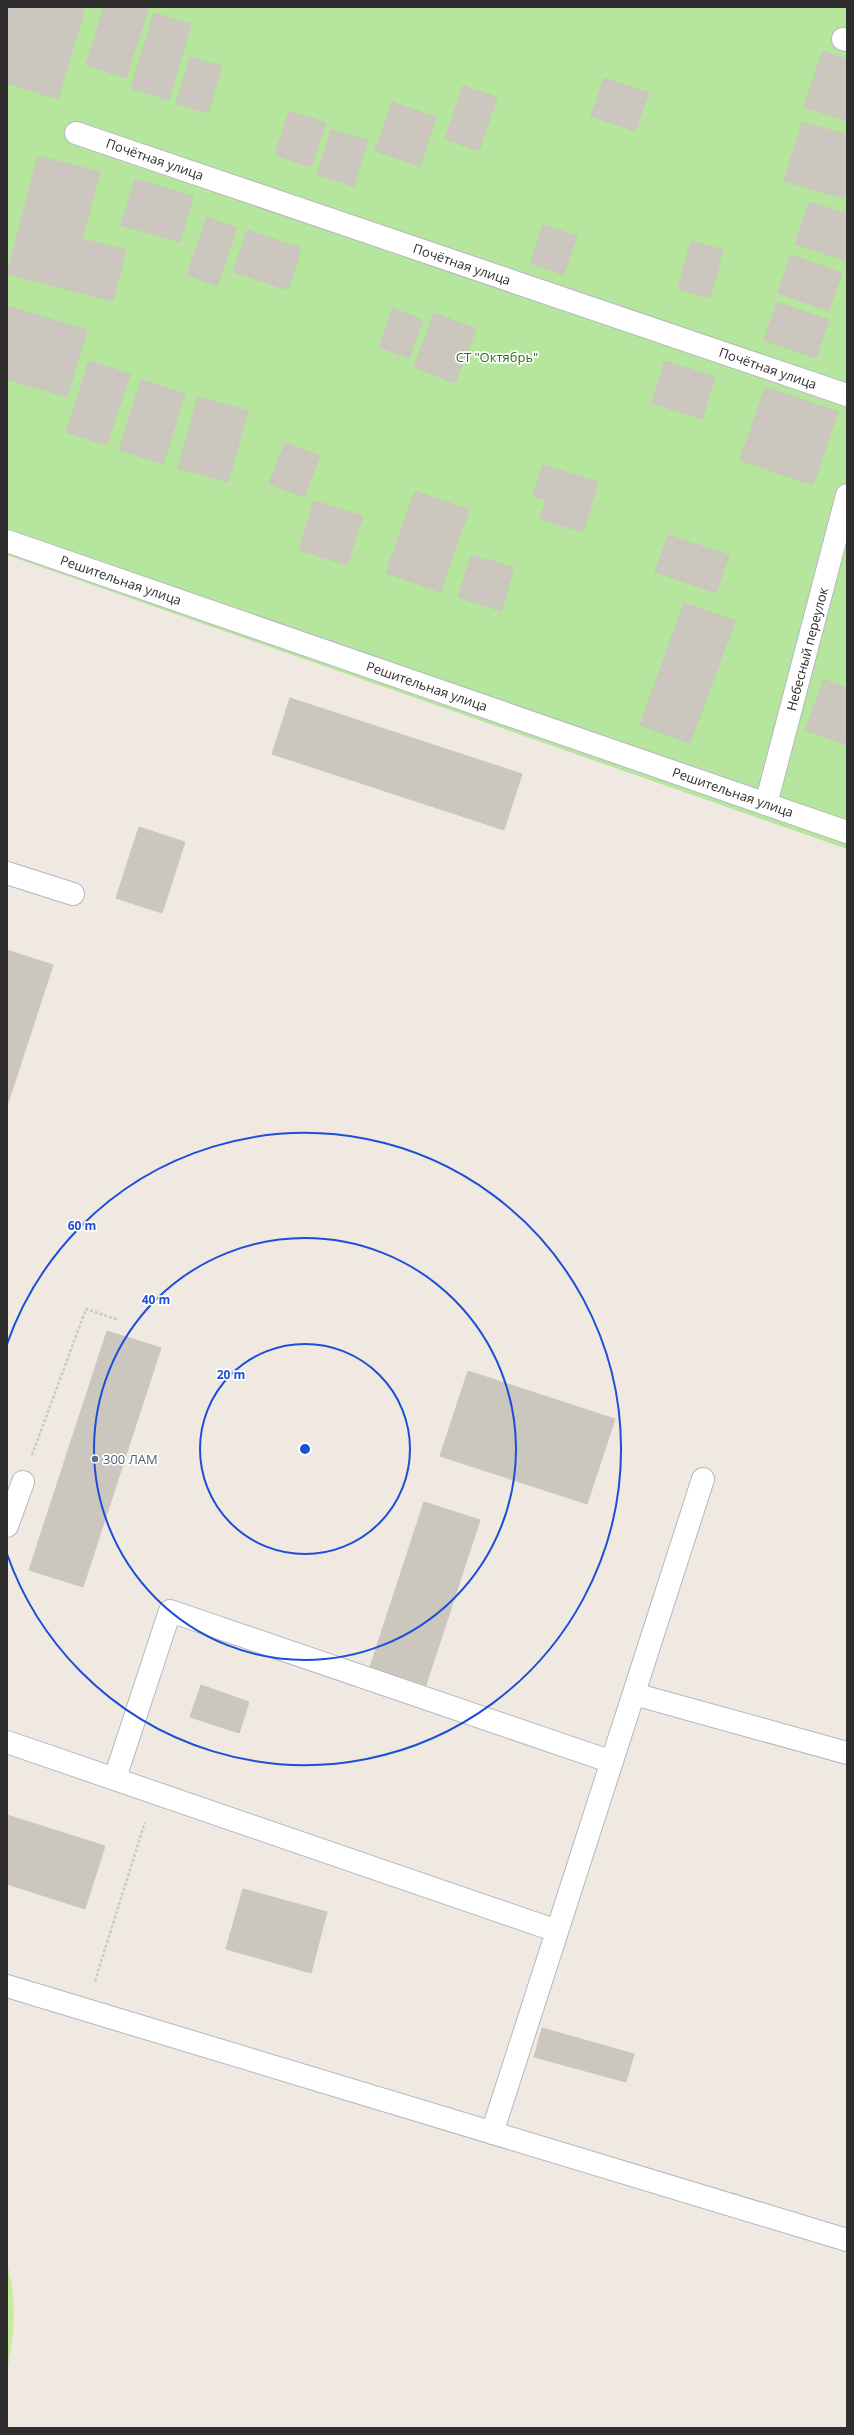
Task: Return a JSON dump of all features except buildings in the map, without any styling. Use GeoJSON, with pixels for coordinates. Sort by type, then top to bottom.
{"type":"FeatureCollection","features":[{"type":"Feature","properties":{"kind":"lane","name":"Почётная улица"},"geometry":{"type":"LineString","coordinates":[[76,133],[847,394]]}},
{"type":"Feature","properties":{"kind":"lane","name":"Небесный переулок"},"geometry":{"type":"LineString","coordinates":[[766,804],[847,494]]}},
{"type":"Feature","properties":{"kind":"lane","name":"Решительная улица"},"geometry":{"type":"LineString","coordinates":[[7,541],[847,832]]}},
{"type":"Feature","properties":{"kind":"lane"},"geometry":{"type":"LineString","coordinates":[[7,873],[73,894]]}},
{"type":"Feature","properties":{"kind":"lane"},"geometry":{"type":"LineString","coordinates":[[492,2133],[703,1479]]}},
{"type":"Feature","properties":{"kind":"lane"},"geometry":{"type":"LineString","coordinates":[[7,1526],[22,1482]]}},
{"type":"Feature","properties":{"kind":"lane"},"geometry":{"type":"LineString","coordinates":[[115,1778],[170,1611],[612,1762]]}},
{"type":"Feature","properties":{"kind":"lane"},"geometry":{"type":"LineString","coordinates":[[634,1694],[847,1753]]}},
{"type":"Feature","properties":{"kind":"lane"},"geometry":{"type":"LineString","coordinates":[[7,1742],[155,1791],[557,1931]]}},
{"type":"Feature","properties":{"kind":"lane"},"geometry":{"type":"LineString","coordinates":[[7,1986],[847,2240]]}},
{"type":"Feature","properties":{"kind":"path"},"geometry":{"type":"LineString","coordinates":[[22,1482],[86,1309],[119,1320]]}},
{"type":"Feature","properties":{"kind":"path"},"geometry":{"type":"LineString","coordinates":[[86,2010],[155,1791]]}},
{"type":"Feature","properties":{"kind":"green space","name":"СТ \"Октябрь\""},"geometry":{"type":"Polygon","coordinates":[[[7,7],[847,7],[847,849],[7,555],[7,7]]]}},
{"type":"Feature","properties":{"kind":"green space"},"geometry":{"type":"Polygon","coordinates":[[[7,2264],[14,2304],[14,2317],[12,2344],[7,2370],[7,2264]]]}},
{"type":"Feature","properties":{"kind":"place","name":"300 ЛАМ"},"geometry":{"type":"Point","coordinates":[95,1459]}}]}
